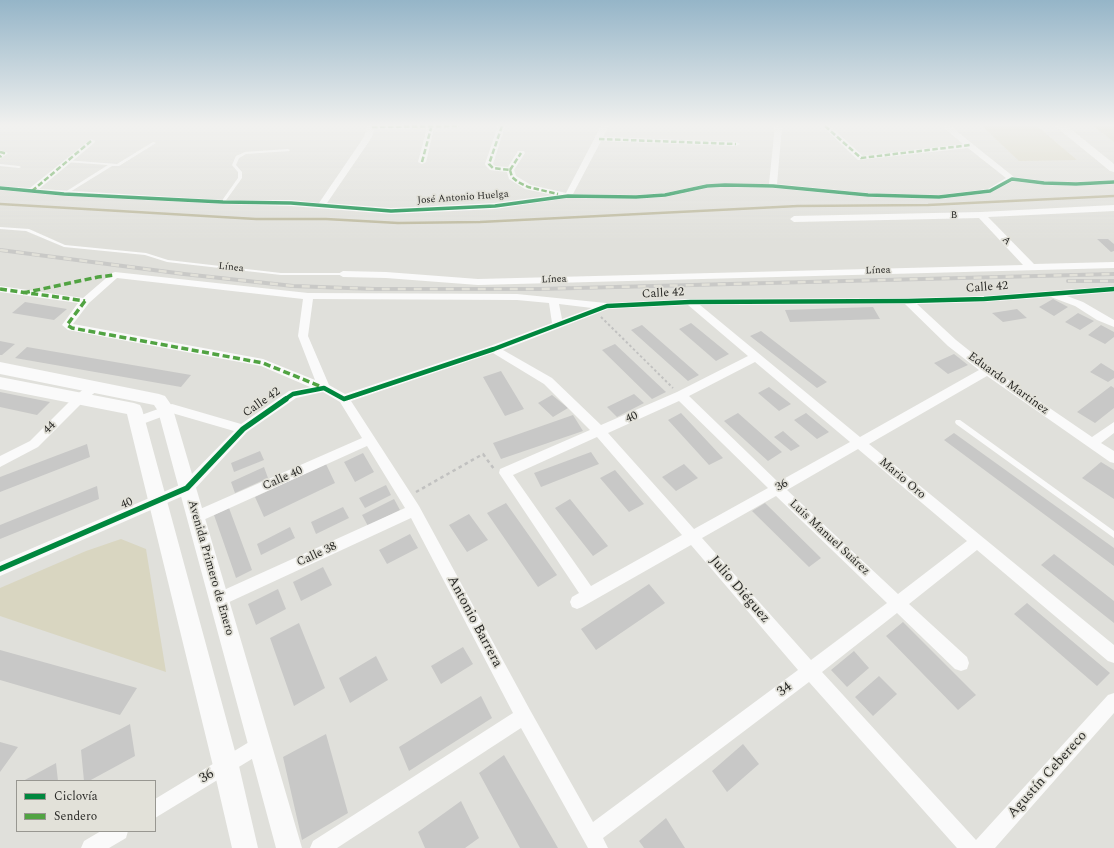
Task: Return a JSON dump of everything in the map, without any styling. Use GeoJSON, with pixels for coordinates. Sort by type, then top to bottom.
{"type":"FeatureCollection","features":[{"type":"Feature","properties":{"kind":"street"},"geometry":{"type":"LineString","coordinates":[[32,191],[61,166]]}},
{"type":"Feature","properties":{"kind":"street"},"geometry":{"type":"LineString","coordinates":[[322,205],[349,166]]}},
{"type":"Feature","properties":{"kind":"street"},"geometry":{"type":"LineString","coordinates":[[491,166],[493,168],[510,170]]}},
{"type":"Feature","properties":{"kind":"street"},"geometry":{"type":"LineString","coordinates":[[513,166],[510,170],[512,177],[518,182],[528,187],[568,196],[585,166]]}},
{"type":"Feature","properties":{"kind":"street"},"geometry":{"type":"LineString","coordinates":[[773,186],[775,166]]}},
{"type":"Feature","properties":{"kind":"street"},"geometry":{"type":"LineString","coordinates":[[995,166],[1012,179],[1044,183],[1076,184],[1114,182]]}},
{"type":"Feature","properties":{"kind":"street","name":"José Antonio Huelga"},"geometry":{"type":"LineString","coordinates":[[0,188],[64,194],[223,202],[291,203],[391,211],[495,206],[568,196],[636,197],[665,195],[707,186],[724,185],[773,186],[868,195],[939,197],[990,191],[1012,179]]}},
{"type":"Feature","properties":{"kind":"street","name":"B"},"geometry":{"type":"LineString","coordinates":[[794,219],[981,215],[1114,208]]}},
{"type":"Feature","properties":{"kind":"street","name":"A"},"geometry":{"type":"LineString","coordinates":[[981,215],[1032,267]]}},
{"type":"Feature","properties":{"kind":"street","name":"Línea"},"geometry":{"type":"LineString","coordinates":[[343,274],[386,275],[478,282],[1114,265]]}},
{"type":"Feature","properties":{"kind":"street","name":"Línea"},"geometry":{"type":"LineString","coordinates":[[85,301],[115,275],[308,296],[517,297],[607,306]]}},
{"type":"Feature","properties":{"kind":"street","name":"Calle 42"},"geometry":{"type":"LineString","coordinates":[[344,399],[494,349],[607,306],[690,302],[908,301],[984,299],[1114,288]]}},
{"type":"Feature","properties":{"kind":"street"},"geometry":{"type":"LineString","coordinates":[[0,289],[85,301],[68,325],[72,328],[263,363],[324,388],[344,399]]}},
{"type":"Feature","properties":{"kind":"street"},"geometry":{"type":"LineString","coordinates":[[1070,291],[1079,304]]}},
{"type":"Feature","properties":{"kind":"street"},"geometry":{"type":"LineString","coordinates":[[1050,293],[1079,304],[1101,318],[1114,324]]}},
{"type":"Feature","properties":{"kind":"street"},"geometry":{"type":"LineString","coordinates":[[308,296],[303,336],[324,388]]}},
{"type":"Feature","properties":{"kind":"street"},"geometry":{"type":"LineString","coordinates":[[553,301],[558,325]]}},
{"type":"Feature","properties":{"kind":"street","name":"Eduardo Martínez"},"geometry":{"type":"LineString","coordinates":[[908,301],[952,343],[987,371],[1114,458]]}},
{"type":"Feature","properties":{"kind":"street","name":"Mario Oro"},"geometry":{"type":"LineString","coordinates":[[690,302],[1114,655]]}},
{"type":"Feature","properties":{"kind":"street","name":"Julio Diéguez"},"geometry":{"type":"LineString","coordinates":[[494,349],[548,381],[600,432],[810,671],[970,848]]}},
{"type":"Feature","properties":{"kind":"street","name":"40"},"geometry":{"type":"LineString","coordinates":[[505,473],[681,395],[756,357]]}},
{"type":"Feature","properties":{"kind":"street"},"geometry":{"type":"LineString","coordinates":[[0,368],[87,393],[134,409],[226,766],[245,848]]}},
{"type":"Feature","properties":{"kind":"street","name":"36"},"geometry":{"type":"LineString","coordinates":[[577,602],[987,371]]}},
{"type":"Feature","properties":{"kind":"street"},"geometry":{"type":"LineString","coordinates":[[0,383],[160,400],[166,410]]}},
{"type":"Feature","properties":{"kind":"street","name":"Calle 42"},"geometry":{"type":"LineString","coordinates":[[137,421],[172,408],[243,429],[293,394],[324,388]]}},
{"type":"Feature","properties":{"kind":"street","name":"44"},"geometry":{"type":"LineString","coordinates":[[0,462],[34,444],[87,393]]}},
{"type":"Feature","properties":{"kind":"street","name":"Luis Manuel Suárez"},"geometry":{"type":"LineString","coordinates":[[681,395],[777,489],[961,663]]}},
{"type":"Feature","properties":{"kind":"street","name":"Antonio Barrera"},"geometry":{"type":"LineString","coordinates":[[344,399],[411,504],[524,716],[594,842]]}},
{"type":"Feature","properties":{"kind":"street","name":"Avenida Primero de Enero"},"geometry":{"type":"LineString","coordinates":[[166,410],[289,848]]}},
{"type":"Feature","properties":{"kind":"street"},"geometry":{"type":"LineString","coordinates":[[1092,443],[1114,427]]}},
{"type":"Feature","properties":{"kind":"street","name":"40"},"geometry":{"type":"LineString","coordinates":[[0,569],[188,488],[243,429]]}},
{"type":"Feature","properties":{"kind":"street","name":"Calle 40"},"geometry":{"type":"LineString","coordinates":[[196,517],[370,440]]}},
{"type":"Feature","properties":{"kind":"street"},"geometry":{"type":"LineString","coordinates":[[505,473],[589,595]]}},
{"type":"Feature","properties":{"kind":"street","name":"Calle 38"},"geometry":{"type":"LineString","coordinates":[[220,599],[411,504]]}},
{"type":"Feature","properties":{"kind":"street","name":"34"},"geometry":{"type":"LineString","coordinates":[[594,842],[810,671],[977,542]]}},
{"type":"Feature","properties":{"kind":"street","name":"Agustín Cebereco"},"geometry":{"type":"LineString","coordinates":[[982,848],[1114,701]]}},
{"type":"Feature","properties":{"kind":"street"},"geometry":{"type":"LineString","coordinates":[[320,848],[524,716]]}},
{"type":"Feature","properties":{"kind":"street","name":"36"},"geometry":{"type":"LineString","coordinates":[[156,808],[259,745]]}},
{"type":"Feature","properties":{"kind":"street"},"geometry":{"type":"LineString","coordinates":[[91,848],[117,832]]}},
{"type":"Feature","properties":{"kind":"lane"},"geometry":{"type":"LineString","coordinates":[[5,166],[19,167]]}},
{"type":"Feature","properties":{"kind":"lane"},"geometry":{"type":"LineString","coordinates":[[64,194],[110,166]]}},
{"type":"Feature","properties":{"kind":"lane"},"geometry":{"type":"LineString","coordinates":[[223,202],[240,178],[240,172],[234,166]]}},
{"type":"Feature","properties":{"kind":"lane","name":"Línea"},"geometry":{"type":"LineString","coordinates":[[0,228],[27,230],[64,246],[146,254],[167,262],[281,274],[343,274]]}},
{"type":"Feature","properties":{"kind":"lane"},"geometry":{"type":"LineString","coordinates":[[958,422],[1114,535]]}},
{"type":"Feature","properties":{"kind":"path"},"geometry":{"type":"LineString","coordinates":[[595,311],[681,395]]}},
{"type":"Feature","properties":{"kind":"path"},"geometry":{"type":"LineString","coordinates":[[411,504],[483,454],[496,473],[505,473]]}},
{"type":"Feature","properties":{"kind":"shaded area"},"geometry":{"type":"Polygon","coordinates":[[[121,539],[146,549],[166,672],[0,616],[0,588],[86,551],[121,539]]]}},
{"type":"Feature","properties":{"kind":"building"},"geometry":{"type":"Polygon","coordinates":[[[1097,239],[1108,239],[1114,244],[1114,251],[1111,252],[1097,239]]]}},
{"type":"Feature","properties":{"kind":"building"},"geometry":{"type":"Polygon","coordinates":[[[1053,299],[1068,307],[1054,316],[1039,307],[1053,299]]]}},
{"type":"Feature","properties":{"kind":"building"},"geometry":{"type":"Polygon","coordinates":[[[25,302],[67,309],[54,320],[12,313],[25,302]]]}},
{"type":"Feature","properties":{"kind":"building"},"geometry":{"type":"Polygon","coordinates":[[[873,307],[880,319],[790,322],[785,310],[873,307]]]}},
{"type":"Feature","properties":{"kind":"building"},"geometry":{"type":"Polygon","coordinates":[[[1017,309],[1027,318],[1003,322],[992,313],[1017,309]]]}},
{"type":"Feature","properties":{"kind":"building"},"geometry":{"type":"Polygon","coordinates":[[[1078,313],[1094,321],[1080,330],[1065,322],[1078,313]]]}},
{"type":"Feature","properties":{"kind":"building"},"geometry":{"type":"Polygon","coordinates":[[[691,323],[729,354],[716,361],[679,329],[691,323]]]}},
{"type":"Feature","properties":{"kind":"building"},"geometry":{"type":"Polygon","coordinates":[[[642,325],[699,375],[688,381],[631,330],[642,325]]]}},
{"type":"Feature","properties":{"kind":"building"},"geometry":{"type":"Polygon","coordinates":[[[1101,325],[1114,332],[1114,337],[1105,344],[1088,335],[1101,325]]]}},
{"type":"Feature","properties":{"kind":"building"},"geometry":{"type":"Polygon","coordinates":[[[761,331],[827,382],[817,388],[750,336],[761,331]]]}},
{"type":"Feature","properties":{"kind":"building"},"geometry":{"type":"Polygon","coordinates":[[[0,341],[15,344],[0,355],[0,341]]]}},
{"type":"Feature","properties":{"kind":"building"},"geometry":{"type":"Polygon","coordinates":[[[615,344],[666,392],[652,399],[602,350],[615,344]]]}},
{"type":"Feature","properties":{"kind":"building"},"geometry":{"type":"Polygon","coordinates":[[[27,347],[191,375],[181,387],[15,358],[27,347]]]}},
{"type":"Feature","properties":{"kind":"building"},"geometry":{"type":"Polygon","coordinates":[[[954,354],[968,365],[948,374],[934,363],[954,354]]]}},
{"type":"Feature","properties":{"kind":"building"},"geometry":{"type":"Polygon","coordinates":[[[1101,363],[1114,371],[1114,378],[1108,382],[1090,372],[1101,363]]]}},
{"type":"Feature","properties":{"kind":"building"},"geometry":{"type":"Polygon","coordinates":[[[501,371],[524,409],[505,416],[483,377],[501,371]]]}},
{"type":"Feature","properties":{"kind":"building"},"geometry":{"type":"Polygon","coordinates":[[[1111,386],[1114,388],[1114,408],[1095,423],[1077,412],[1111,386]]]}},
{"type":"Feature","properties":{"kind":"building"},"geometry":{"type":"Polygon","coordinates":[[[769,387],[791,404],[779,411],[758,393],[769,387]]]}},
{"type":"Feature","properties":{"kind":"building"},"geometry":{"type":"Polygon","coordinates":[[[0,392],[50,402],[37,415],[0,407],[0,392]]]}},
{"type":"Feature","properties":{"kind":"building"},"geometry":{"type":"Polygon","coordinates":[[[634,394],[644,403],[617,417],[607,407],[634,394]]]}},
{"type":"Feature","properties":{"kind":"building"},"geometry":{"type":"Polygon","coordinates":[[[552,395],[568,408],[553,417],[538,403],[552,395]]]}},
{"type":"Feature","properties":{"kind":"building"},"geometry":{"type":"Polygon","coordinates":[[[681,413],[723,458],[709,465],[668,420],[681,413]]]}},
{"type":"Feature","properties":{"kind":"building"},"geometry":{"type":"Polygon","coordinates":[[[738,413],[782,452],[768,461],[724,421],[738,413]]]}},
{"type":"Feature","properties":{"kind":"building"},"geometry":{"type":"Polygon","coordinates":[[[806,413],[829,432],[817,439],[794,420],[806,413]]]}},
{"type":"Feature","properties":{"kind":"building"},"geometry":{"type":"Polygon","coordinates":[[[573,415],[583,431],[501,459],[493,443],[573,415]]]}},
{"type":"Feature","properties":{"kind":"building"},"geometry":{"type":"Polygon","coordinates":[[[783,431],[800,446],[791,451],[774,437],[783,431]]]}},
{"type":"Feature","properties":{"kind":"building"},"geometry":{"type":"Polygon","coordinates":[[[954,433],[1114,548],[1114,566],[944,440],[954,433]]]}},
{"type":"Feature","properties":{"kind":"building"},"geometry":{"type":"Polygon","coordinates":[[[87,444],[90,457],[0,492],[0,477],[87,444]]]}},
{"type":"Feature","properties":{"kind":"building"},"geometry":{"type":"Polygon","coordinates":[[[260,451],[264,460],[234,472],[231,463],[260,451]]]}},
{"type":"Feature","properties":{"kind":"building"},"geometry":{"type":"Polygon","coordinates":[[[591,452],[599,464],[541,487],[534,473],[591,452]]]}},
{"type":"Feature","properties":{"kind":"building"},"geometry":{"type":"Polygon","coordinates":[[[363,453],[374,472],[355,482],[344,462],[363,453]]]}},
{"type":"Feature","properties":{"kind":"building"},"geometry":{"type":"Polygon","coordinates":[[[1101,462],[1114,470],[1114,499],[1082,478],[1101,462]]]}},
{"type":"Feature","properties":{"kind":"building"},"geometry":{"type":"Polygon","coordinates":[[[326,464],[335,483],[264,517],[255,497],[326,464]]]}},
{"type":"Feature","properties":{"kind":"building"},"geometry":{"type":"Polygon","coordinates":[[[684,464],[698,478],[676,491],[662,477],[684,464]]]}},
{"type":"Feature","properties":{"kind":"building"},"geometry":{"type":"Polygon","coordinates":[[[264,467],[268,478],[235,493],[231,482],[264,467]]]}},
{"type":"Feature","properties":{"kind":"building"},"geometry":{"type":"Polygon","coordinates":[[[615,470],[644,504],[629,512],[600,478],[615,470]]]}},
{"type":"Feature","properties":{"kind":"building"},"geometry":{"type":"Polygon","coordinates":[[[386,485],[391,495],[365,508],[359,498],[386,485]]]}},
{"type":"Feature","properties":{"kind":"building"},"geometry":{"type":"Polygon","coordinates":[[[97,486],[99,499],[0,539],[0,525],[97,486]]]}},
{"type":"Feature","properties":{"kind":"building"},"geometry":{"type":"Polygon","coordinates":[[[394,499],[400,510],[368,526],[362,515],[394,499]]]}},
{"type":"Feature","properties":{"kind":"building"},"geometry":{"type":"Polygon","coordinates":[[[570,499],[608,546],[593,556],[555,508],[570,499]]]}},
{"type":"Feature","properties":{"kind":"building"},"geometry":{"type":"Polygon","coordinates":[[[506,503],[557,575],[538,587],[487,513],[506,503]]]}},
{"type":"Feature","properties":{"kind":"building"},"geometry":{"type":"Polygon","coordinates":[[[765,503],[821,558],[809,567],[752,511],[765,503]]]}},
{"type":"Feature","properties":{"kind":"building"},"geometry":{"type":"Polygon","coordinates":[[[343,507],[349,518],[316,534],[311,522],[343,507]]]}},
{"type":"Feature","properties":{"kind":"building"},"geometry":{"type":"Polygon","coordinates":[[[229,508],[252,570],[236,578],[214,515],[229,508]]]}},
{"type":"Feature","properties":{"kind":"building"},"geometry":{"type":"Polygon","coordinates":[[[469,514],[488,540],[467,552],[449,525],[469,514]]]}},
{"type":"Feature","properties":{"kind":"building"},"geometry":{"type":"Polygon","coordinates":[[[290,527],[295,538],[261,555],[257,544],[290,527]]]}},
{"type":"Feature","properties":{"kind":"building"},"geometry":{"type":"Polygon","coordinates":[[[410,534],[418,548],[387,564],[379,550],[410,534]]]}},
{"type":"Feature","properties":{"kind":"building"},"geometry":{"type":"Polygon","coordinates":[[[1054,554],[1114,601],[1114,623],[1041,565],[1054,554]]]}},
{"type":"Feature","properties":{"kind":"building"},"geometry":{"type":"Polygon","coordinates":[[[323,567],[332,585],[301,601],[293,582],[323,567]]]}},
{"type":"Feature","properties":{"kind":"building"},"geometry":{"type":"Polygon","coordinates":[[[649,584],[665,603],[596,650],[581,629],[649,584]]]}},
{"type":"Feature","properties":{"kind":"building"},"geometry":{"type":"Polygon","coordinates":[[[278,589],[286,609],[256,625],[248,604],[278,589]]]}},
{"type":"Feature","properties":{"kind":"building"},"geometry":{"type":"Polygon","coordinates":[[[1027,603],[1110,673],[1097,686],[1014,614],[1027,603]]]}},
{"type":"Feature","properties":{"kind":"building"},"geometry":{"type":"Polygon","coordinates":[[[903,622],[976,695],[958,710],[886,636],[903,622]]]}},
{"type":"Feature","properties":{"kind":"building"},"geometry":{"type":"Polygon","coordinates":[[[299,623],[325,688],[294,706],[270,638],[299,623]]]}},
{"type":"Feature","properties":{"kind":"building"},"geometry":{"type":"Polygon","coordinates":[[[463,647],[473,664],[441,684],[431,666],[463,647]]]}},
{"type":"Feature","properties":{"kind":"building"},"geometry":{"type":"Polygon","coordinates":[[[0,650],[137,688],[120,715],[0,680],[0,650]]]}},
{"type":"Feature","properties":{"kind":"building"},"geometry":{"type":"Polygon","coordinates":[[[854,651],[869,668],[847,687],[831,670],[854,651]]]}},
{"type":"Feature","properties":{"kind":"building"},"geometry":{"type":"Polygon","coordinates":[[[376,656],[388,680],[350,703],[339,678],[376,656]]]}},
{"type":"Feature","properties":{"kind":"building"},"geometry":{"type":"Polygon","coordinates":[[[879,676],[897,694],[873,716],[855,697],[879,676]]]}},
{"type":"Feature","properties":{"kind":"building"},"geometry":{"type":"Polygon","coordinates":[[[481,696],[492,718],[409,771],[399,747],[481,696]]]}},
{"type":"Feature","properties":{"kind":"building"},"geometry":{"type":"Polygon","coordinates":[[[130,724],[135,756],[91,780],[84,780],[81,750],[130,724]]]}},
{"type":"Feature","properties":{"kind":"building"},"geometry":{"type":"Polygon","coordinates":[[[326,734],[348,813],[302,840],[283,757],[326,734]]]}},
{"type":"Feature","properties":{"kind":"building"},"geometry":{"type":"Polygon","coordinates":[[[0,742],[18,747],[0,772],[0,742]]]}},
{"type":"Feature","properties":{"kind":"building"},"geometry":{"type":"Polygon","coordinates":[[[743,744],[759,764],[727,792],[712,771],[743,744]]]}},
{"type":"Feature","properties":{"kind":"building"},"geometry":{"type":"Polygon","coordinates":[[[504,755],[558,848],[520,848],[479,773],[504,755]]]}},
{"type":"Feature","properties":{"kind":"building"},"geometry":{"type":"Polygon","coordinates":[[[56,763],[58,780],[25,780],[56,763]]]}},
{"type":"Feature","properties":{"kind":"building"},"geometry":{"type":"Polygon","coordinates":[[[461,801],[479,838],[465,848],[425,848],[418,832],[461,801]]]}},
{"type":"Feature","properties":{"kind":"building"},"geometry":{"type":"Polygon","coordinates":[[[666,818],[685,848],[644,848],[639,841],[666,818]]]}},
{"type":"Feature","properties":{"kind":"waterway"},"geometry":{"type":"LineString","coordinates":[[0,204],[256,219],[326,219],[398,223],[480,222],[798,206],[928,205],[1114,196]]}},
{"type":"Feature","properties":{"kind":"railway"},"geometry":{"type":"LineString","coordinates":[[0,250],[184,274],[293,286],[375,289],[539,289],[1114,274]]}},
{"type":"Feature","properties":{"kind":"railway"},"geometry":{"type":"LineString","coordinates":[[1068,281],[1114,281]]}},
{"type":"Feature","properties":{"kind":"marked path"},"geometry":{"type":"LineString","coordinates":[[32,191],[62,166]]}},
{"type":"Feature","properties":{"kind":"marked path"},"geometry":{"type":"LineString","coordinates":[[491,166],[493,168],[510,170]]}},
{"type":"Feature","properties":{"kind":"marked path"},"geometry":{"type":"LineString","coordinates":[[510,170],[513,166]]}},
{"type":"Feature","properties":{"kind":"marked path"},"geometry":{"type":"LineString","coordinates":[[510,170],[512,177],[518,182],[528,187],[558,194]]}},
{"type":"Feature","properties":{"kind":"marked path"},"geometry":{"type":"LineString","coordinates":[[23,293],[98,277],[115,275]]}},
{"type":"Feature","properties":{"kind":"marked path"},"geometry":{"type":"LineString","coordinates":[[0,289],[85,301]]}},
{"type":"Feature","properties":{"kind":"marked path"},"geometry":{"type":"LineString","coordinates":[[85,301],[67,325],[72,328],[263,363],[322,387]]}},
{"type":"Feature","properties":{"kind":"cycle path"},"geometry":{"type":"LineString","coordinates":[[0,188],[64,194],[223,202],[291,203],[391,211],[495,206],[568,196],[636,197],[665,195],[707,186],[725,185],[773,186],[868,195],[939,197],[990,191],[1012,179],[1044,183],[1076,184],[1114,182]]}},
{"type":"Feature","properties":{"kind":"cycle path"},"geometry":{"type":"LineString","coordinates":[[0,569],[187,488],[243,429],[293,394],[324,388],[344,399],[494,349],[607,306],[690,302],[908,301],[984,299],[1114,289]]}}]}
